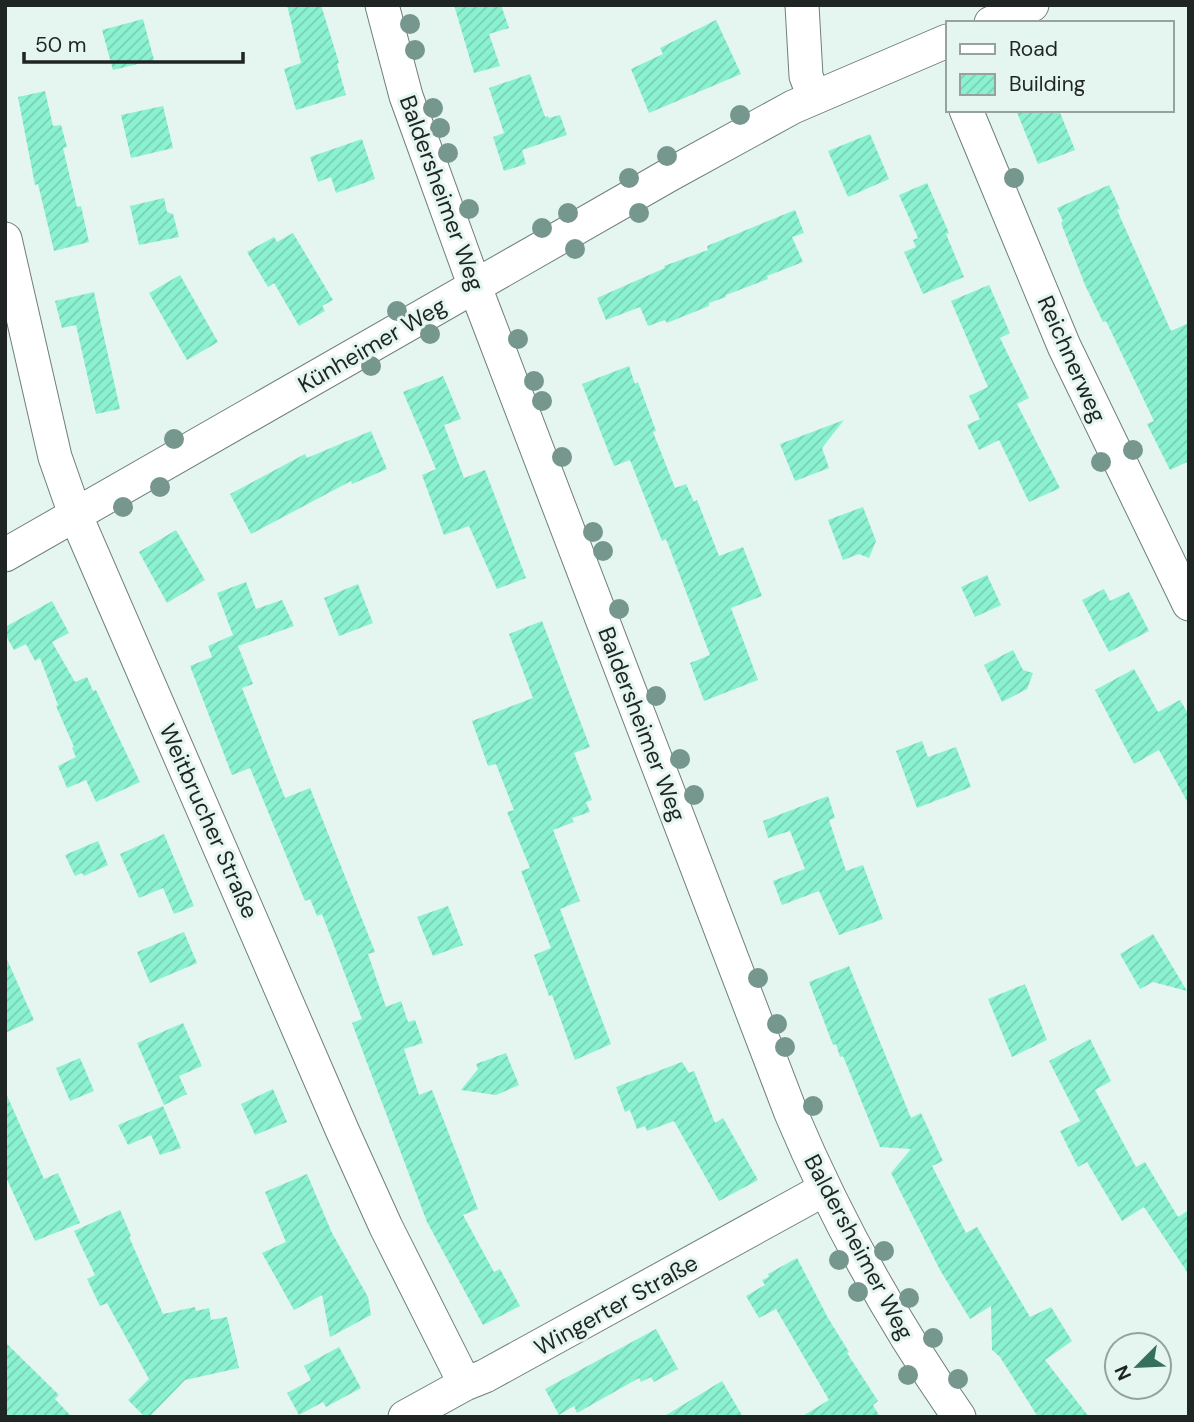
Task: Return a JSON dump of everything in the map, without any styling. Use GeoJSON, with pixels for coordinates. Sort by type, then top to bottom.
{"type":"FeatureCollection","features":[{"type":"Feature","properties":{"kind":"street","name":"Baldersheimer Weg"},"geometry":{"type":"LineString","coordinates":[[382,5],[407,96],[475,286],[781,1088],[825,1189],[903,1332],[959,1417]]}},
{"type":"Feature","properties":{"kind":"street"},"geometry":{"type":"LineString","coordinates":[[802,5],[806,76],[814,97]]}},
{"type":"Feature","properties":{"kind":"street"},"geometry":{"type":"LineString","coordinates":[[996,21],[1032,5]]}},
{"type":"Feature","properties":{"kind":"street","name":"Künheimer Weg"},"geometry":{"type":"LineString","coordinates":[[5,555],[657,181],[814,97],[944,51]]}},
{"type":"Feature","properties":{"kind":"street","name":"Reichnerweg"},"geometry":{"type":"LineString","coordinates":[[967,112],[1064,346],[1189,604]]}},
{"type":"Feature","properties":{"kind":"street","name":"Weitbrucher Straße"},"geometry":{"type":"LineString","coordinates":[[5,239],[55,457],[75,514],[354,1156],[386,1227],[465,1384]]}},
{"type":"Feature","properties":{"kind":"street","name":"Wingerter Straße"},"geometry":{"type":"LineString","coordinates":[[405,1417],[485,1376],[825,1189]]}},
{"type":"Feature","properties":{"kind":"building"},"geometry":{"type":"Polygon","coordinates":[[[287,5],[321,5],[346,95],[296,110],[284,69],[301,63],[287,5]]]}},
{"type":"Feature","properties":{"kind":"building"},"geometry":{"type":"Polygon","coordinates":[[[454,5],[501,5],[509,28],[489,34],[500,66],[474,73],[454,5]]]}},
{"type":"Feature","properties":{"kind":"building"},"geometry":{"type":"Polygon","coordinates":[[[143,19],[154,60],[113,70],[102,30],[143,19]]]}},
{"type":"Feature","properties":{"kind":"building"},"geometry":{"type":"Polygon","coordinates":[[[716,20],[741,74],[649,113],[631,69],[663,54],[660,48],[716,20]]]}},
{"type":"Feature","properties":{"kind":"building"},"geometry":{"type":"Polygon","coordinates":[[[530,74],[545,117],[560,115],[567,135],[522,150],[526,164],[504,171],[493,137],[504,133],[489,88],[530,74]]]}},
{"type":"Feature","properties":{"kind":"building"},"geometry":{"type":"Polygon","coordinates":[[[45,91],[53,126],[61,125],[67,147],[63,148],[77,207],[81,206],[89,242],[54,251],[38,184],[35,185],[18,97],[45,91]]]}},
{"type":"Feature","properties":{"kind":"building"},"geometry":{"type":"Polygon","coordinates":[[[163,106],[173,148],[131,158],[121,115],[163,106]]]}},
{"type":"Feature","properties":{"kind":"building"},"geometry":{"type":"Polygon","coordinates":[[[1017,112],[1060,112],[1075,150],[1038,164],[1017,112]]]}},
{"type":"Feature","properties":{"kind":"building"},"geometry":{"type":"Polygon","coordinates":[[[870,134],[889,179],[848,197],[828,151],[870,134]]]}},
{"type":"Feature","properties":{"kind":"building"},"geometry":{"type":"Polygon","coordinates":[[[362,139],[375,179],[336,193],[331,177],[318,182],[310,157],[362,139]]]}},
{"type":"Feature","properties":{"kind":"building"},"geometry":{"type":"Polygon","coordinates":[[[927,183],[949,233],[946,234],[964,277],[923,294],[904,252],[916,247],[913,240],[918,238],[899,195],[927,183]]]}},
{"type":"Feature","properties":{"kind":"building"},"geometry":{"type":"Polygon","coordinates":[[[1109,185],[1120,209],[1117,210],[1171,331],[1189,323],[1189,461],[1170,470],[1147,424],[1154,421],[1106,321],[1103,322],[1085,285],[1057,208],[1109,185]]]}},
{"type":"Feature","properties":{"kind":"building"},"geometry":{"type":"Polygon","coordinates":[[[164,198],[167,212],[173,214],[179,237],[139,245],[130,206],[164,198]]]}},
{"type":"Feature","properties":{"kind":"building"},"geometry":{"type":"Polygon","coordinates":[[[795,210],[804,233],[792,237],[803,262],[667,323],[665,320],[648,326],[640,307],[606,320],[597,298],[665,268],[664,266],[708,250],[707,246],[795,210]]]}},
{"type":"Feature","properties":{"kind":"building"},"geometry":{"type":"Polygon","coordinates":[[[293,233],[333,300],[322,306],[325,311],[299,326],[274,283],[268,287],[247,252],[274,237],[277,242],[293,233]]]}},
{"type":"Feature","properties":{"kind":"building"},"geometry":{"type":"Polygon","coordinates":[[[180,275],[218,342],[187,360],[149,293],[180,275]]]}},
{"type":"Feature","properties":{"kind":"building"},"geometry":{"type":"Polygon","coordinates":[[[989,285],[1010,333],[1000,338],[1029,398],[1017,404],[1060,488],[1029,502],[999,440],[979,450],[967,425],[980,419],[969,396],[988,387],[951,301],[989,285]]]}},
{"type":"Feature","properties":{"kind":"building"},"geometry":{"type":"Polygon","coordinates":[[[94,292],[120,409],[96,414],[76,325],[62,328],[55,301],[94,292]]]}},
{"type":"Feature","properties":{"kind":"building"},"geometry":{"type":"Polygon","coordinates":[[[629,366],[635,384],[638,382],[656,431],[653,432],[675,488],[686,484],[694,502],[697,500],[719,556],[743,547],[762,596],[731,608],[758,680],[704,701],[690,663],[710,655],[666,539],[662,541],[630,460],[614,466],[582,384],[629,366]]]}},
{"type":"Feature","properties":{"kind":"building"},"geometry":{"type":"Polygon","coordinates":[[[443,376],[461,419],[444,425],[464,478],[485,470],[526,578],[497,589],[469,526],[444,535],[422,475],[436,469],[403,392],[443,376]]]}},
{"type":"Feature","properties":{"kind":"building"},"geometry":{"type":"Polygon","coordinates":[[[844,420],[822,448],[829,468],[795,481],[780,444],[844,420]]]}},
{"type":"Feature","properties":{"kind":"building"},"geometry":{"type":"Polygon","coordinates":[[[371,431],[387,469],[352,484],[351,481],[251,534],[230,494],[305,454],[307,458],[371,431]]]}},
{"type":"Feature","properties":{"kind":"building"},"geometry":{"type":"Polygon","coordinates":[[[863,507],[876,541],[869,558],[859,554],[843,560],[828,520],[863,507]]]}},
{"type":"Feature","properties":{"kind":"building"},"geometry":{"type":"Polygon","coordinates":[[[176,530],[205,580],[167,603],[139,552],[176,530]]]}},
{"type":"Feature","properties":{"kind":"building"},"geometry":{"type":"Polygon","coordinates":[[[987,575],[1001,605],[975,617],[961,587],[987,575]]]}},
{"type":"Feature","properties":{"kind":"building"},"geometry":{"type":"Polygon","coordinates":[[[246,582],[256,609],[282,600],[294,626],[238,646],[253,684],[242,688],[285,798],[310,788],[375,952],[368,954],[386,1007],[401,1001],[408,1022],[415,1020],[423,1043],[404,1049],[419,1095],[432,1090],[478,1209],[463,1215],[494,1272],[500,1269],[520,1306],[483,1325],[427,1222],[352,1023],[362,1019],[322,914],[317,916],[310,899],[305,901],[250,768],[232,775],[190,666],[212,657],[208,646],[233,635],[217,593],[246,582]]]}},
{"type":"Feature","properties":{"kind":"building"},"geometry":{"type":"Polygon","coordinates":[[[358,584],[373,623],[339,636],[324,598],[358,584]]]}},
{"type":"Feature","properties":{"kind":"building"},"geometry":{"type":"Polygon","coordinates":[[[1104,589],[1110,601],[1129,592],[1149,631],[1109,652],[1082,600],[1104,589]]]}},
{"type":"Feature","properties":{"kind":"building"},"geometry":{"type":"Polygon","coordinates":[[[52,601],[69,633],[52,642],[75,682],[87,677],[93,691],[96,690],[140,782],[96,802],[86,780],[67,788],[58,766],[76,757],[40,658],[35,661],[26,644],[14,650],[5,634],[5,627],[52,601]]]}},
{"type":"Feature","properties":{"kind":"building"},"geometry":{"type":"Polygon","coordinates":[[[542,621],[590,747],[574,753],[592,800],[586,802],[590,812],[572,818],[574,822],[553,830],[580,901],[560,909],[611,1044],[575,1060],[552,995],[549,996],[534,955],[551,948],[521,871],[530,868],[507,812],[514,810],[496,764],[488,766],[472,721],[533,698],[509,634],[542,621]]]}},
{"type":"Feature","properties":{"kind":"building"},"geometry":{"type":"Polygon","coordinates":[[[1013,650],[1023,670],[1033,673],[1027,689],[1002,702],[984,665],[1013,650]]]}},
{"type":"Feature","properties":{"kind":"building"},"geometry":{"type":"Polygon","coordinates":[[[1134,669],[1158,712],[1180,700],[1189,715],[1189,805],[1159,750],[1134,764],[1095,690],[1134,669]]]}},
{"type":"Feature","properties":{"kind":"building"},"geometry":{"type":"Polygon","coordinates":[[[922,741],[928,757],[956,747],[971,787],[917,808],[896,751],[922,741]]]}},
{"type":"Feature","properties":{"kind":"building"},"geometry":{"type":"Polygon","coordinates":[[[828,796],[835,818],[829,820],[846,871],[863,865],[883,919],[839,935],[819,891],[782,905],[773,881],[805,869],[790,831],[768,838],[763,821],[828,796]]]}},
{"type":"Feature","properties":{"kind":"building"},"geometry":{"type":"Polygon","coordinates":[[[164,834],[194,906],[174,914],[163,888],[139,898],[120,854],[164,834]]]}},
{"type":"Feature","properties":{"kind":"building"},"geometry":{"type":"Polygon","coordinates":[[[98,841],[108,865],[84,876],[82,873],[75,876],[65,855],[98,841]]]}},
{"type":"Feature","properties":{"kind":"building"},"geometry":{"type":"Polygon","coordinates":[[[448,906],[463,945],[433,956],[417,917],[448,906]]]}},
{"type":"Feature","properties":{"kind":"building"},"geometry":{"type":"Polygon","coordinates":[[[184,932],[197,963],[150,983],[137,952],[184,932]]]}},
{"type":"Feature","properties":{"kind":"building"},"geometry":{"type":"Polygon","coordinates":[[[1153,934],[1187,991],[1153,982],[1140,989],[1120,954],[1153,934]]]}},
{"type":"Feature","properties":{"kind":"building"},"geometry":{"type":"Polygon","coordinates":[[[5,955],[34,1020],[5,1033],[5,955]]]}},
{"type":"Feature","properties":{"kind":"building"},"geometry":{"type":"Polygon","coordinates":[[[849,966],[911,1118],[921,1113],[943,1161],[932,1166],[966,1233],[977,1227],[1030,1317],[1051,1307],[1072,1341],[1045,1360],[1089,1417],[1038,1417],[1000,1357],[992,1350],[991,1306],[970,1319],[940,1270],[891,1173],[911,1149],[880,1147],[843,1056],[840,1057],[836,1044],[833,1045],[809,982],[849,966]]]}},
{"type":"Feature","properties":{"kind":"building"},"geometry":{"type":"Polygon","coordinates":[[[1025,984],[1047,1040],[1012,1057],[988,999],[1025,984]]]}},
{"type":"Feature","properties":{"kind":"building"},"geometry":{"type":"Polygon","coordinates":[[[183,1023],[202,1066],[179,1076],[187,1094],[164,1105],[137,1043],[183,1023]]]}},
{"type":"Feature","properties":{"kind":"building"},"geometry":{"type":"Polygon","coordinates":[[[1090,1039],[1111,1081],[1095,1090],[1136,1167],[1145,1162],[1178,1217],[1189,1210],[1189,1275],[1144,1207],[1122,1221],[1087,1162],[1078,1167],[1060,1131],[1080,1121],[1049,1061],[1090,1039]]]}},
{"type":"Feature","properties":{"kind":"building"},"geometry":{"type":"Polygon","coordinates":[[[506,1053],[519,1085],[496,1095],[461,1090],[478,1069],[476,1064],[506,1053]]]}},
{"type":"Feature","properties":{"kind":"building"},"geometry":{"type":"Polygon","coordinates":[[[80,1058],[94,1091],[70,1101],[56,1068],[80,1058]]]}},
{"type":"Feature","properties":{"kind":"building"},"geometry":{"type":"Polygon","coordinates":[[[682,1062],[689,1073],[694,1071],[715,1123],[723,1118],[758,1180],[719,1201],[674,1121],[647,1131],[645,1126],[637,1129],[630,1110],[625,1112],[616,1087],[682,1062]]]}},
{"type":"Feature","properties":{"kind":"building"},"geometry":{"type":"Polygon","coordinates":[[[273,1089],[287,1122],[255,1135],[241,1104],[273,1089]]]}},
{"type":"Feature","properties":{"kind":"building"},"geometry":{"type":"Polygon","coordinates":[[[5,1091],[44,1179],[58,1173],[80,1223],[35,1241],[5,1175],[5,1091]]]}},
{"type":"Feature","properties":{"kind":"building"},"geometry":{"type":"Polygon","coordinates":[[[163,1106],[181,1148],[160,1155],[151,1135],[128,1145],[118,1125],[163,1106]]]}},
{"type":"Feature","properties":{"kind":"building"},"geometry":{"type":"Polygon","coordinates":[[[307,1174],[332,1233],[368,1297],[371,1315],[330,1337],[322,1295],[294,1310],[262,1253],[286,1242],[265,1192],[307,1174]]]}},
{"type":"Feature","properties":{"kind":"building"},"geometry":{"type":"Polygon","coordinates":[[[120,1210],[163,1314],[195,1307],[196,1311],[209,1308],[211,1320],[227,1317],[239,1368],[185,1380],[149,1417],[145,1417],[128,1400],[149,1379],[107,1303],[100,1306],[87,1279],[95,1275],[74,1231],[120,1210]]]}},
{"type":"Feature","properties":{"kind":"building"},"geometry":{"type":"Polygon","coordinates":[[[797,1258],[849,1352],[847,1353],[878,1401],[873,1405],[880,1417],[801,1417],[829,1400],[776,1309],[759,1318],[746,1296],[765,1285],[762,1280],[769,1277],[768,1274],[797,1258]]]}},
{"type":"Feature","properties":{"kind":"building"},"geometry":{"type":"Polygon","coordinates":[[[656,1329],[678,1369],[654,1382],[651,1377],[641,1382],[639,1378],[577,1413],[574,1406],[559,1415],[545,1389],[656,1329]]]}},
{"type":"Feature","properties":{"kind":"building"},"geometry":{"type":"Polygon","coordinates":[[[5,1342],[59,1395],[55,1399],[72,1417],[5,1417],[5,1342]]]}},
{"type":"Feature","properties":{"kind":"building"},"geometry":{"type":"Polygon","coordinates":[[[339,1347],[361,1388],[326,1407],[323,1402],[299,1415],[287,1393],[311,1380],[304,1366],[339,1347]]]}},
{"type":"Feature","properties":{"kind":"building"},"geometry":{"type":"Polygon","coordinates":[[[722,1381],[743,1417],[663,1417],[722,1381]]]}}]}
